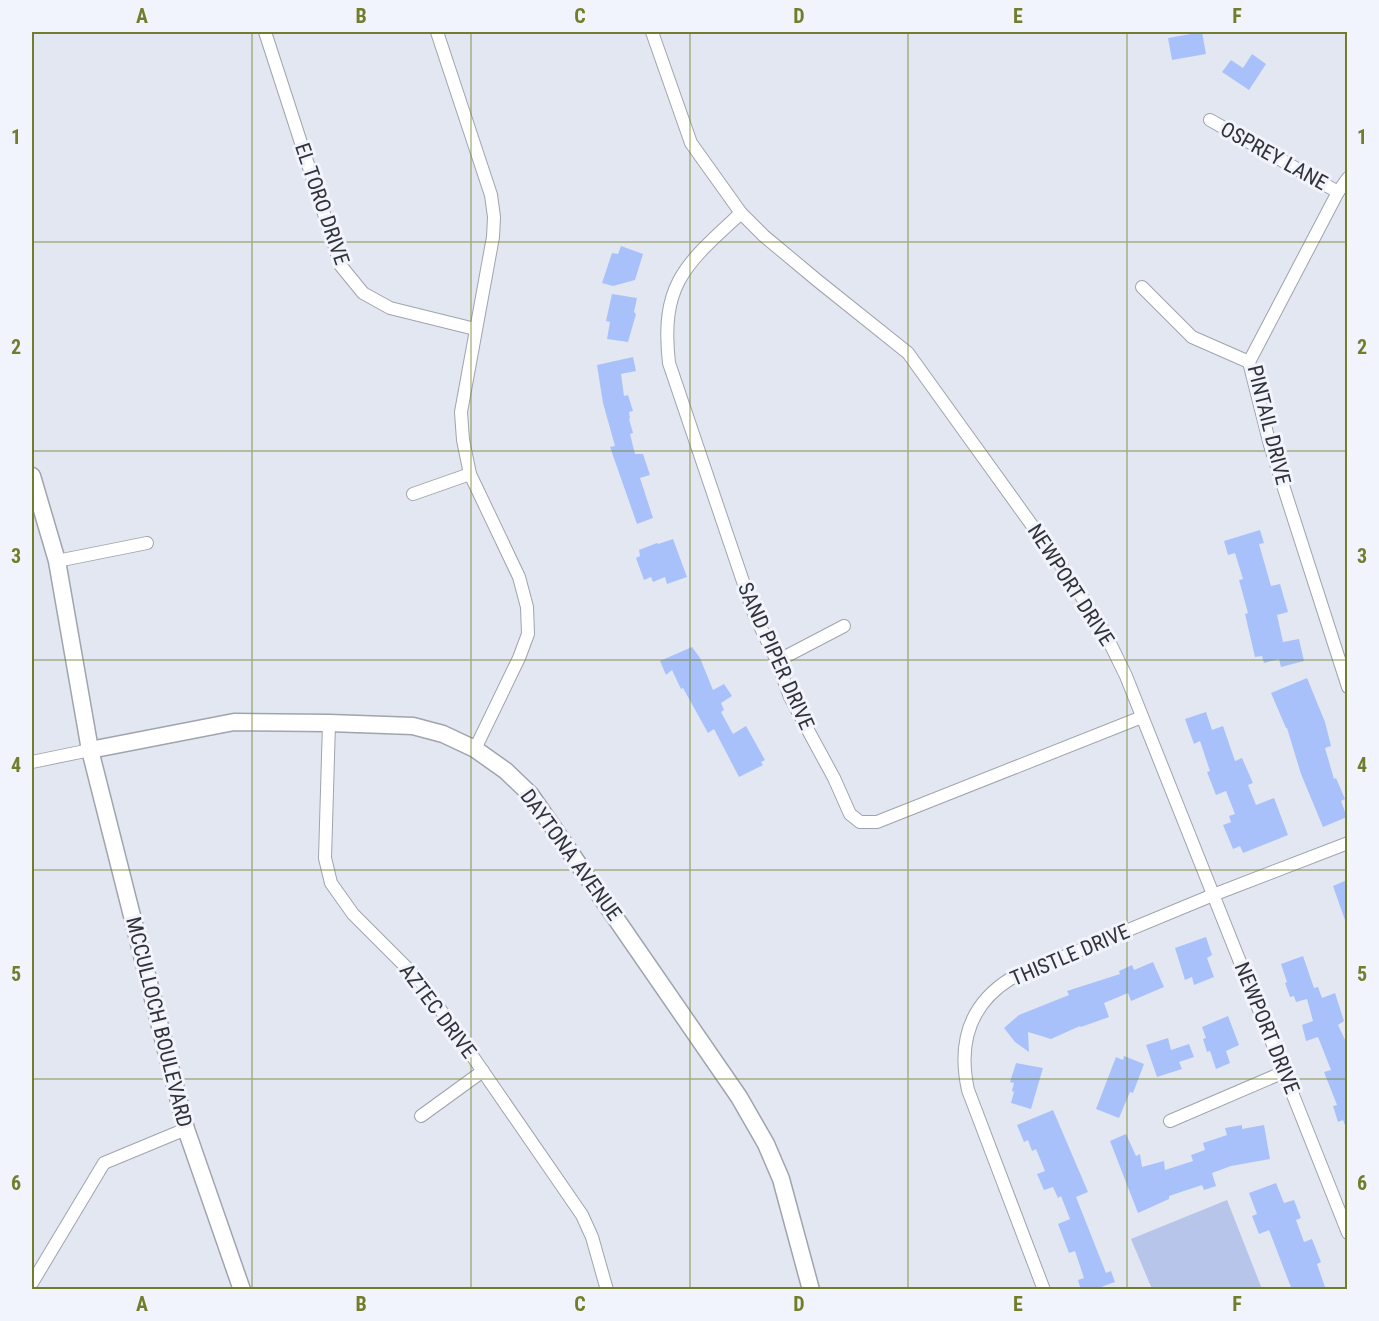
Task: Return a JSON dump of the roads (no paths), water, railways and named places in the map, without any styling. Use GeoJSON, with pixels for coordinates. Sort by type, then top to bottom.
{"type":"FeatureCollection","features":[{"type":"Feature","properties":{"kind":"street","name":"EL TORO DRIVE"},"geometry":{"type":"LineString","coordinates":[[265,32],[341,266],[363,293],[390,308],[475,329]]}},
{"type":"Feature","properties":{"kind":"street"},"geometry":{"type":"LineString","coordinates":[[437,32],[491,195],[494,217],[493,237],[461,412],[463,440],[470,474],[519,577],[527,607],[528,633],[519,658],[475,749]]}},
{"type":"Feature","properties":{"kind":"street","name":"NEWPORT DRIVE"},"geometry":{"type":"LineString","coordinates":[[652,32],[691,143],[741,213],[764,236],[908,353],[1062,567],[1104,631],[1143,717],[1347,1233]]}},
{"type":"Feature","properties":{"kind":"street","name":"OSPREY LANE"},"geometry":{"type":"LineString","coordinates":[[1210,120],[1338,192]]}},
{"type":"Feature","properties":{"kind":"street","name":"PINTAIL DRIVE"},"geometry":{"type":"LineString","coordinates":[[1347,178],[1249,362],[1270,445],[1347,687]]}},
{"type":"Feature","properties":{"kind":"street","name":"SAND PIPER DRIVE"},"geometry":{"type":"LineString","coordinates":[[741,213],[696,255],[673,294],[668,310],[666,337],[669,363],[754,614],[777,661],[790,698],[834,778],[850,814],[860,822],[878,822],[1143,717]]}},
{"type":"Feature","properties":{"kind":"street"},"geometry":{"type":"LineString","coordinates":[[1142,287],[1192,337],[1249,362]]}},
{"type":"Feature","properties":{"kind":"street"},"geometry":{"type":"LineString","coordinates":[[413,494],[470,474]]}},
{"type":"Feature","properties":{"kind":"street","name":"MCCULLOCH BOULEVARD"},"geometry":{"type":"LineString","coordinates":[[32,476],[57,561],[90,750],[186,1129],[242,1290]]}},
{"type":"Feature","properties":{"kind":"street"},"geometry":{"type":"LineString","coordinates":[[57,561],[147,543]]}},
{"type":"Feature","properties":{"kind":"street"},"geometry":{"type":"LineString","coordinates":[[777,661],[844,626]]}},
{"type":"Feature","properties":{"kind":"street","name":"DAYTONA AVENUE"},"geometry":{"type":"LineString","coordinates":[[90,750],[234,722],[413,726],[443,734],[475,749],[506,771],[530,794],[739,1097],[766,1144],[781,1179],[811,1290]]}},
{"type":"Feature","properties":{"kind":"street","name":"AZTEC DRIVE"},"geometry":{"type":"LineString","coordinates":[[329,723],[325,858],[331,883],[353,914],[422,983],[582,1215],[592,1237],[608,1290]]}},
{"type":"Feature","properties":{"kind":"street"},"geometry":{"type":"LineString","coordinates":[[32,762],[90,750]]}},
{"type":"Feature","properties":{"kind":"street","name":"THISTLE DRIVE"},"geometry":{"type":"LineString","coordinates":[[1044,1290],[968,1090],[963,1056],[968,1029],[986,998],[1010,979],[1213,895],[1347,843]]}},
{"type":"Feature","properties":{"kind":"street"},"geometry":{"type":"LineString","coordinates":[[421,1116],[483,1071]]}},
{"type":"Feature","properties":{"kind":"street"},"geometry":{"type":"LineString","coordinates":[[1170,1121],[1284,1072]]}},
{"type":"Feature","properties":{"kind":"street"},"geometry":{"type":"LineString","coordinates":[[32,1283],[104,1163],[186,1129]]}}]}
